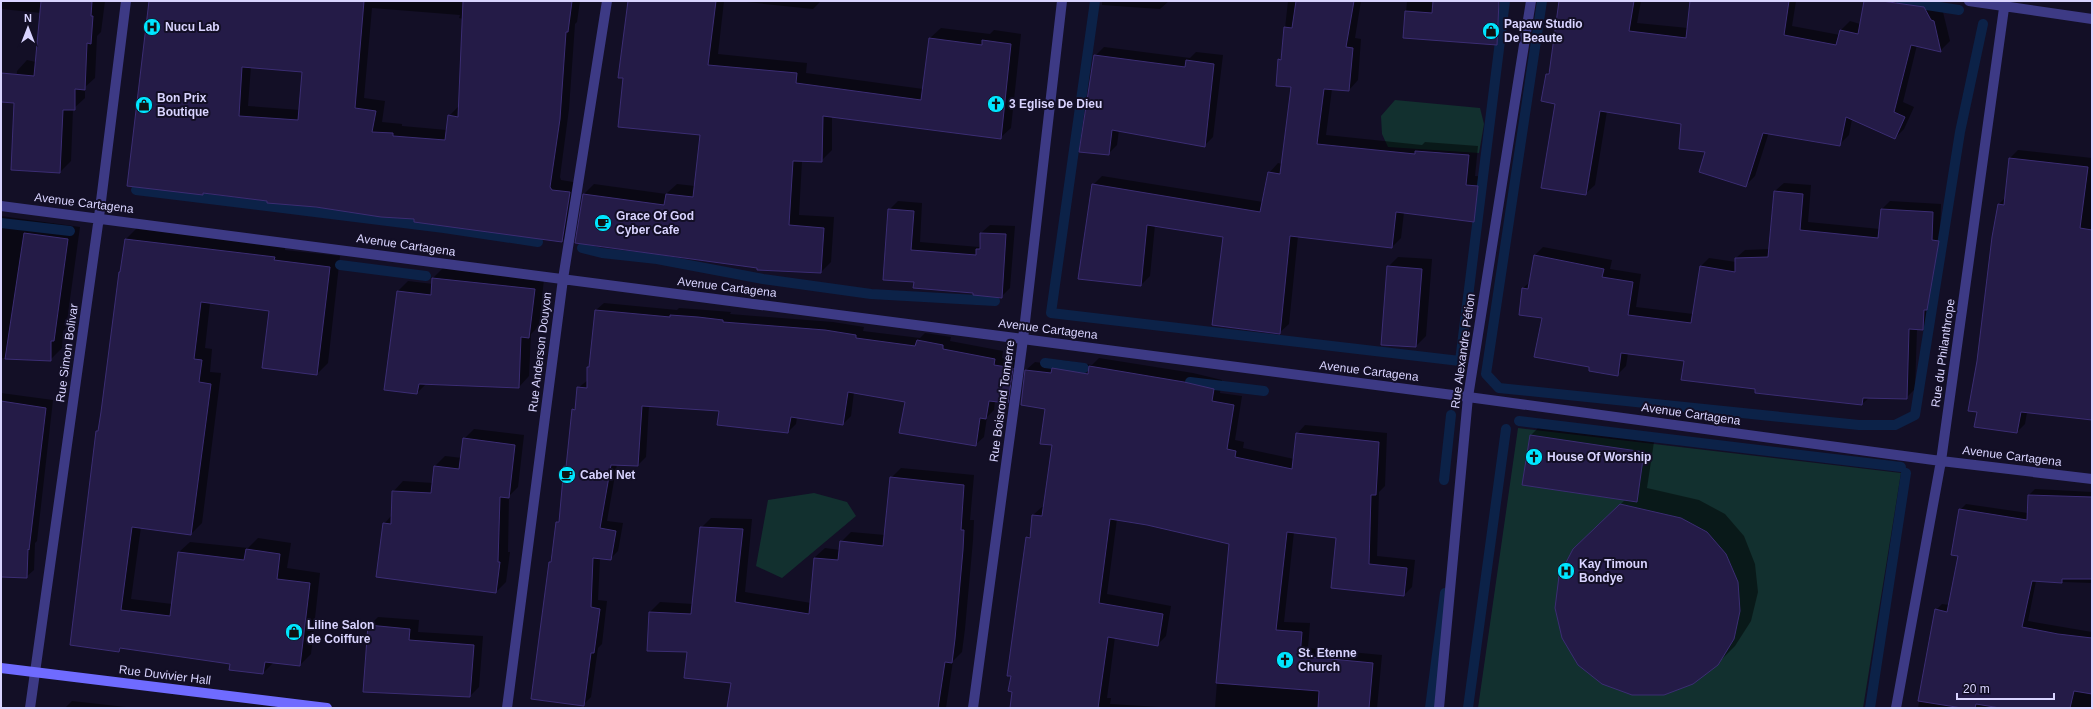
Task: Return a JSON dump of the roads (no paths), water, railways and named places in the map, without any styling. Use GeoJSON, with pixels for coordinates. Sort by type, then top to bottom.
{"type":"FeatureCollection","features":[{"type":"Feature","properties":{"kind":"street","name":"Rue Simon Bolivar"},"geometry":{"type":"LineString","coordinates":[[30,708],[99,217],[126,1]]}},
{"type":"Feature","properties":{"kind":"street","name":"Rue Anderson Douyon"},"geometry":{"type":"LineString","coordinates":[[507,708],[563,279],[607,1]]}},
{"type":"Feature","properties":{"kind":"street","name":"Rue Boisrond Tonnerre"},"geometry":{"type":"LineString","coordinates":[[973,708],[1023,339],[1062,1]]}},
{"type":"Feature","properties":{"kind":"street","name":"Rue Alexandre Pétion"},"geometry":{"type":"LineString","coordinates":[[1439,708],[1468,397],[1531,1]]}},
{"type":"Feature","properties":{"kind":"street"},"geometry":{"type":"LineString","coordinates":[[1969,1],[2005,4],[2092,19]]}},
{"type":"Feature","properties":{"kind":"street","name":"Rue du Philanthrope"},"geometry":{"type":"LineString","coordinates":[[1896,708],[1941,461],[2005,4]]}},
{"type":"Feature","properties":{"kind":"street","name":"Avenue Cartagena"},"geometry":{"type":"LineString","coordinates":[[1,206],[99,217],[1468,397],[1941,461],[2092,479]]}},
{"type":"Feature","properties":{"kind":"street","name":"Rue Duvivier Hall"},"geometry":{"type":"LineString","coordinates":[[1,668],[326,708]]}},
{"type":"Feature","properties":{"kind":"waterway"},"geometry":{"type":"LineString","coordinates":[[1095,1],[1051,313],[1460,361],[1505,1]]}},
{"type":"Feature","properties":{"kind":"waterway"},"geometry":{"type":"LineString","coordinates":[[1542,1],[1486,374],[1499,388],[1859,425],[1895,425],[1915,415],[1960,132],[1983,24]]}},
{"type":"Feature","properties":{"kind":"waterway"},"geometry":{"type":"LineString","coordinates":[[1901,1],[1959,10]]}},
{"type":"Feature","properties":{"kind":"waterway"},"geometry":{"type":"LineString","coordinates":[[136,190],[444,228],[538,242]]}},
{"type":"Feature","properties":{"kind":"waterway"},"geometry":{"type":"LineString","coordinates":[[1,223],[70,231]]}},
{"type":"Feature","properties":{"kind":"waterway"},"geometry":{"type":"LineString","coordinates":[[582,248],[602,253],[657,259],[763,279],[871,294],[995,301]]}},
{"type":"Feature","properties":{"kind":"waterway"},"geometry":{"type":"LineString","coordinates":[[340,265],[426,276]]}},
{"type":"Feature","properties":{"kind":"waterway"},"geometry":{"type":"LineString","coordinates":[[1045,363],[1084,368]]}},
{"type":"Feature","properties":{"kind":"waterway"},"geometry":{"type":"LineString","coordinates":[[1190,382],[1264,391]]}},
{"type":"Feature","properties":{"kind":"waterway"},"geometry":{"type":"LineString","coordinates":[[1444,480],[1451,415]]}},
{"type":"Feature","properties":{"kind":"waterway"},"geometry":{"type":"LineString","coordinates":[[1519,421],[1901,467]]}},
{"type":"Feature","properties":{"kind":"waterway"},"geometry":{"type":"LineString","coordinates":[[1468,708],[1506,429]]}},
{"type":"Feature","properties":{"kind":"waterway"},"geometry":{"type":"LineString","coordinates":[[1870,708],[1906,473]]}},
{"type":"Feature","properties":{"kind":"waterway"},"geometry":{"type":"LineString","coordinates":[[1430,708],[1445,593]]}},
{"type":"Feature","properties":{"kind":"place","name":"Nucu Lab"},"geometry":{"type":"Point","coordinates":[152,27]}},
{"type":"Feature","properties":{"kind":"place","name":"Papaw Studio De Beaute"},"geometry":{"type":"Point","coordinates":[1491,31]}},
{"type":"Feature","properties":{"kind":"place","name":"3 Eglise De Dieu"},"geometry":{"type":"Point","coordinates":[996,104]}},
{"type":"Feature","properties":{"kind":"place","name":"Bon Prix Boutique"},"geometry":{"type":"Point","coordinates":[144,105]}},
{"type":"Feature","properties":{"kind":"place","name":"Grace Of God Cyber Cafe"},"geometry":{"type":"Point","coordinates":[603,223]}},
{"type":"Feature","properties":{"kind":"place","name":"House Of Worship"},"geometry":{"type":"Point","coordinates":[1534,457]}},
{"type":"Feature","properties":{"kind":"place","name":"Cabel Net"},"geometry":{"type":"Point","coordinates":[567,475]}},
{"type":"Feature","properties":{"kind":"place","name":"Kay Timoun Bondye"},"geometry":{"type":"Point","coordinates":[1566,571]}},
{"type":"Feature","properties":{"kind":"place","name":"Liline Salon de Coiffure"},"geometry":{"type":"Point","coordinates":[294,632]}},
{"type":"Feature","properties":{"kind":"place","name":"St. Etenne Church"},"geometry":{"type":"Point","coordinates":[1285,660]}}]}
